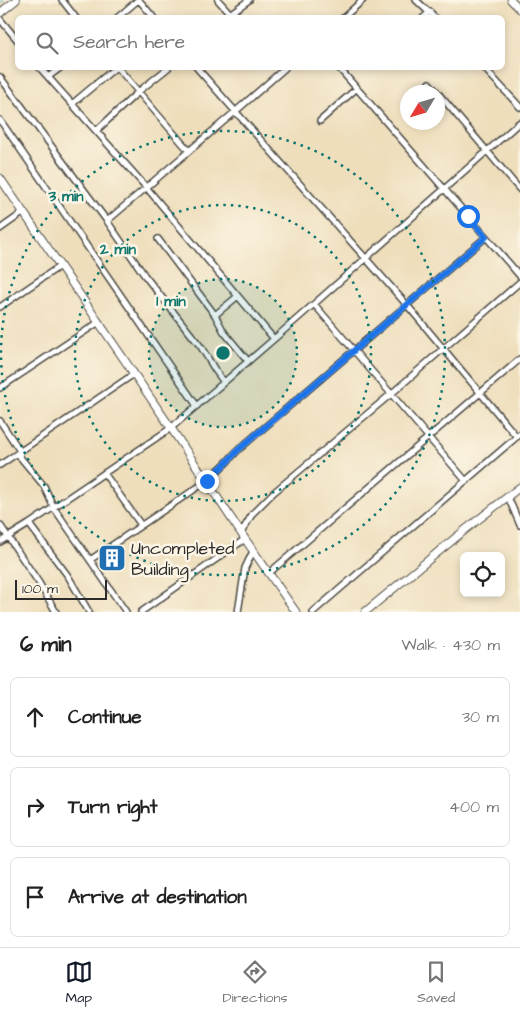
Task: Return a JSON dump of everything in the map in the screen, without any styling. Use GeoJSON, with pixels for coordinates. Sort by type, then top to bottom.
{"type":"FeatureCollection","features":[{"type":"Feature","properties":{"kind":"street"},"geometry":{"type":"LineString","coordinates":[[0,13],[16,0]]}},
{"type":"Feature","properties":{"kind":"street"},"geometry":{"type":"LineString","coordinates":[[62,0],[74,15]]}},
{"type":"Feature","properties":{"kind":"street"},"geometry":{"type":"LineString","coordinates":[[120,15],[138,0],[151,15]]}},
{"type":"Feature","properties":{"kind":"street"},"geometry":{"type":"LineString","coordinates":[[218,0],[232,15],[249,0]]}},
{"type":"Feature","properties":{"kind":"street"},"geometry":{"type":"LineString","coordinates":[[346,15],[363,0]]}},
{"type":"Feature","properties":{"kind":"street"},"geometry":{"type":"LineString","coordinates":[[416,0],[432,15]]}},
{"type":"Feature","properties":{"kind":"street"},"geometry":{"type":"LineString","coordinates":[[511,0],[520,9]]}},
{"type":"Feature","properties":{"kind":"street"},"geometry":{"type":"LineString","coordinates":[[426,15],[430,12]]}},
{"type":"Feature","properties":{"kind":"street"},"geometry":{"type":"LineString","coordinates":[[0,19],[15,36]]}},
{"type":"Feature","properties":{"kind":"street"},"geometry":{"type":"LineString","coordinates":[[42,70],[146,187],[274,339]]}},
{"type":"Feature","properties":{"kind":"street"},"geometry":{"type":"LineString","coordinates":[[48,78],[58,70]]}},
{"type":"Feature","properties":{"kind":"street"},"geometry":{"type":"LineString","coordinates":[[72,104],[114,70]]}},
{"type":"Feature","properties":{"kind":"street"},"geometry":{"type":"LineString","coordinates":[[118,70],[189,151]]}},
{"type":"Feature","properties":{"kind":"street"},"geometry":{"type":"LineString","coordinates":[[96,131],[138,92],[166,70]]}},
{"type":"Feature","properties":{"kind":"street"},"geometry":{"type":"LineString","coordinates":[[199,70],[407,305],[480,394],[519,436],[313,612]]}},
{"type":"Feature","properties":{"kind":"street"},"geometry":{"type":"LineString","coordinates":[[107,222],[236,111],[278,70]]}},
{"type":"Feature","properties":{"kind":"street"},"geometry":{"type":"LineString","coordinates":[[341,70],[520,276]]}},
{"type":"Feature","properties":{"kind":"street"},"geometry":{"type":"LineString","coordinates":[[486,70],[520,107]]}},
{"type":"Feature","properties":{"kind":"street"},"geometry":{"type":"LineString","coordinates":[[0,77],[145,276],[201,347],[214,370],[224,381]]}},
{"type":"Feature","properties":{"kind":"street"},"geometry":{"type":"LineString","coordinates":[[320,121],[357,88]]}},
{"type":"Feature","properties":{"kind":"street"},"geometry":{"type":"LineString","coordinates":[[445,102],[520,190]]}},
{"type":"Feature","properties":{"kind":"street"},"geometry":{"type":"LineString","coordinates":[[0,120],[197,406]]}},
{"type":"Feature","properties":{"kind":"street"},"geometry":{"type":"LineString","coordinates":[[0,542],[54,508],[171,428],[520,122]]}},
{"type":"Feature","properties":{"kind":"street"},"geometry":{"type":"LineString","coordinates":[[0,178],[296,612]]}},
{"type":"Feature","properties":{"kind":"street"},"geometry":{"type":"LineString","coordinates":[[0,229],[24,212]]}},
{"type":"Feature","properties":{"kind":"street"},"geometry":{"type":"LineString","coordinates":[[90,560],[207,481],[237,451],[486,237]]}},
{"type":"Feature","properties":{"kind":"street"},"geometry":{"type":"LineString","coordinates":[[158,239],[215,315],[224,332],[248,361]]}},
{"type":"Feature","properties":{"kind":"street"},"geometry":{"type":"LineString","coordinates":[[0,307],[60,266]]}},
{"type":"Feature","properties":{"kind":"street"},"geometry":{"type":"LineString","coordinates":[[141,612],[243,536],[253,513],[273,493],[520,282]]}},
{"type":"Feature","properties":{"kind":"street"},"geometry":{"type":"LineString","coordinates":[[215,315],[238,296]]}},
{"type":"Feature","properties":{"kind":"street"},"geometry":{"type":"LineString","coordinates":[[314,304],[466,481]]}},
{"type":"Feature","properties":{"kind":"street"},"geometry":{"type":"LineString","coordinates":[[0,388],[99,322]]}},
{"type":"Feature","properties":{"kind":"street"},"geometry":{"type":"LineString","coordinates":[[269,573],[520,359]]}},
{"type":"Feature","properties":{"kind":"street"},"geometry":{"type":"LineString","coordinates":[[0,465],[134,374]]}},
{"type":"Feature","properties":{"kind":"street"},"geometry":{"type":"LineString","coordinates":[[0,421],[20,450],[20,457],[44,486],[54,508],[126,612]]}},
{"type":"Feature","properties":{"kind":"street"},"geometry":{"type":"LineString","coordinates":[[104,473],[141,525]]}},
{"type":"Feature","properties":{"kind":"street"},"geometry":{"type":"LineString","coordinates":[[365,612],[520,487]]}},
{"type":"Feature","properties":{"kind":"street"},"geometry":{"type":"LineString","coordinates":[[508,497],[520,525]]}},
{"type":"Feature","properties":{"kind":"street"},"geometry":{"type":"LineString","coordinates":[[29,524],[68,576],[89,612]]}},
{"type":"Feature","properties":{"kind":"street"},"geometry":{"type":"LineString","coordinates":[[0,525],[56,612]]}},
{"type":"Feature","properties":{"kind":"street"},"geometry":{"type":"LineString","coordinates":[[238,612],[245,568],[254,552]]}},
{"type":"Feature","properties":{"kind":"waterway"},"geometry":{"type":"LineString","coordinates":[[0,3],[4,0]]}},
{"type":"Feature","properties":{"kind":"place","name":"Uncompleted Building"},"geometry":{"type":"Point","coordinates":[112,558]}},
{"type":"Feature","properties":{"kind":"route"},"geometry":{"type":"LineString","coordinates":[[207,481],[237,451],[486,237],[468,216]]}}]}
